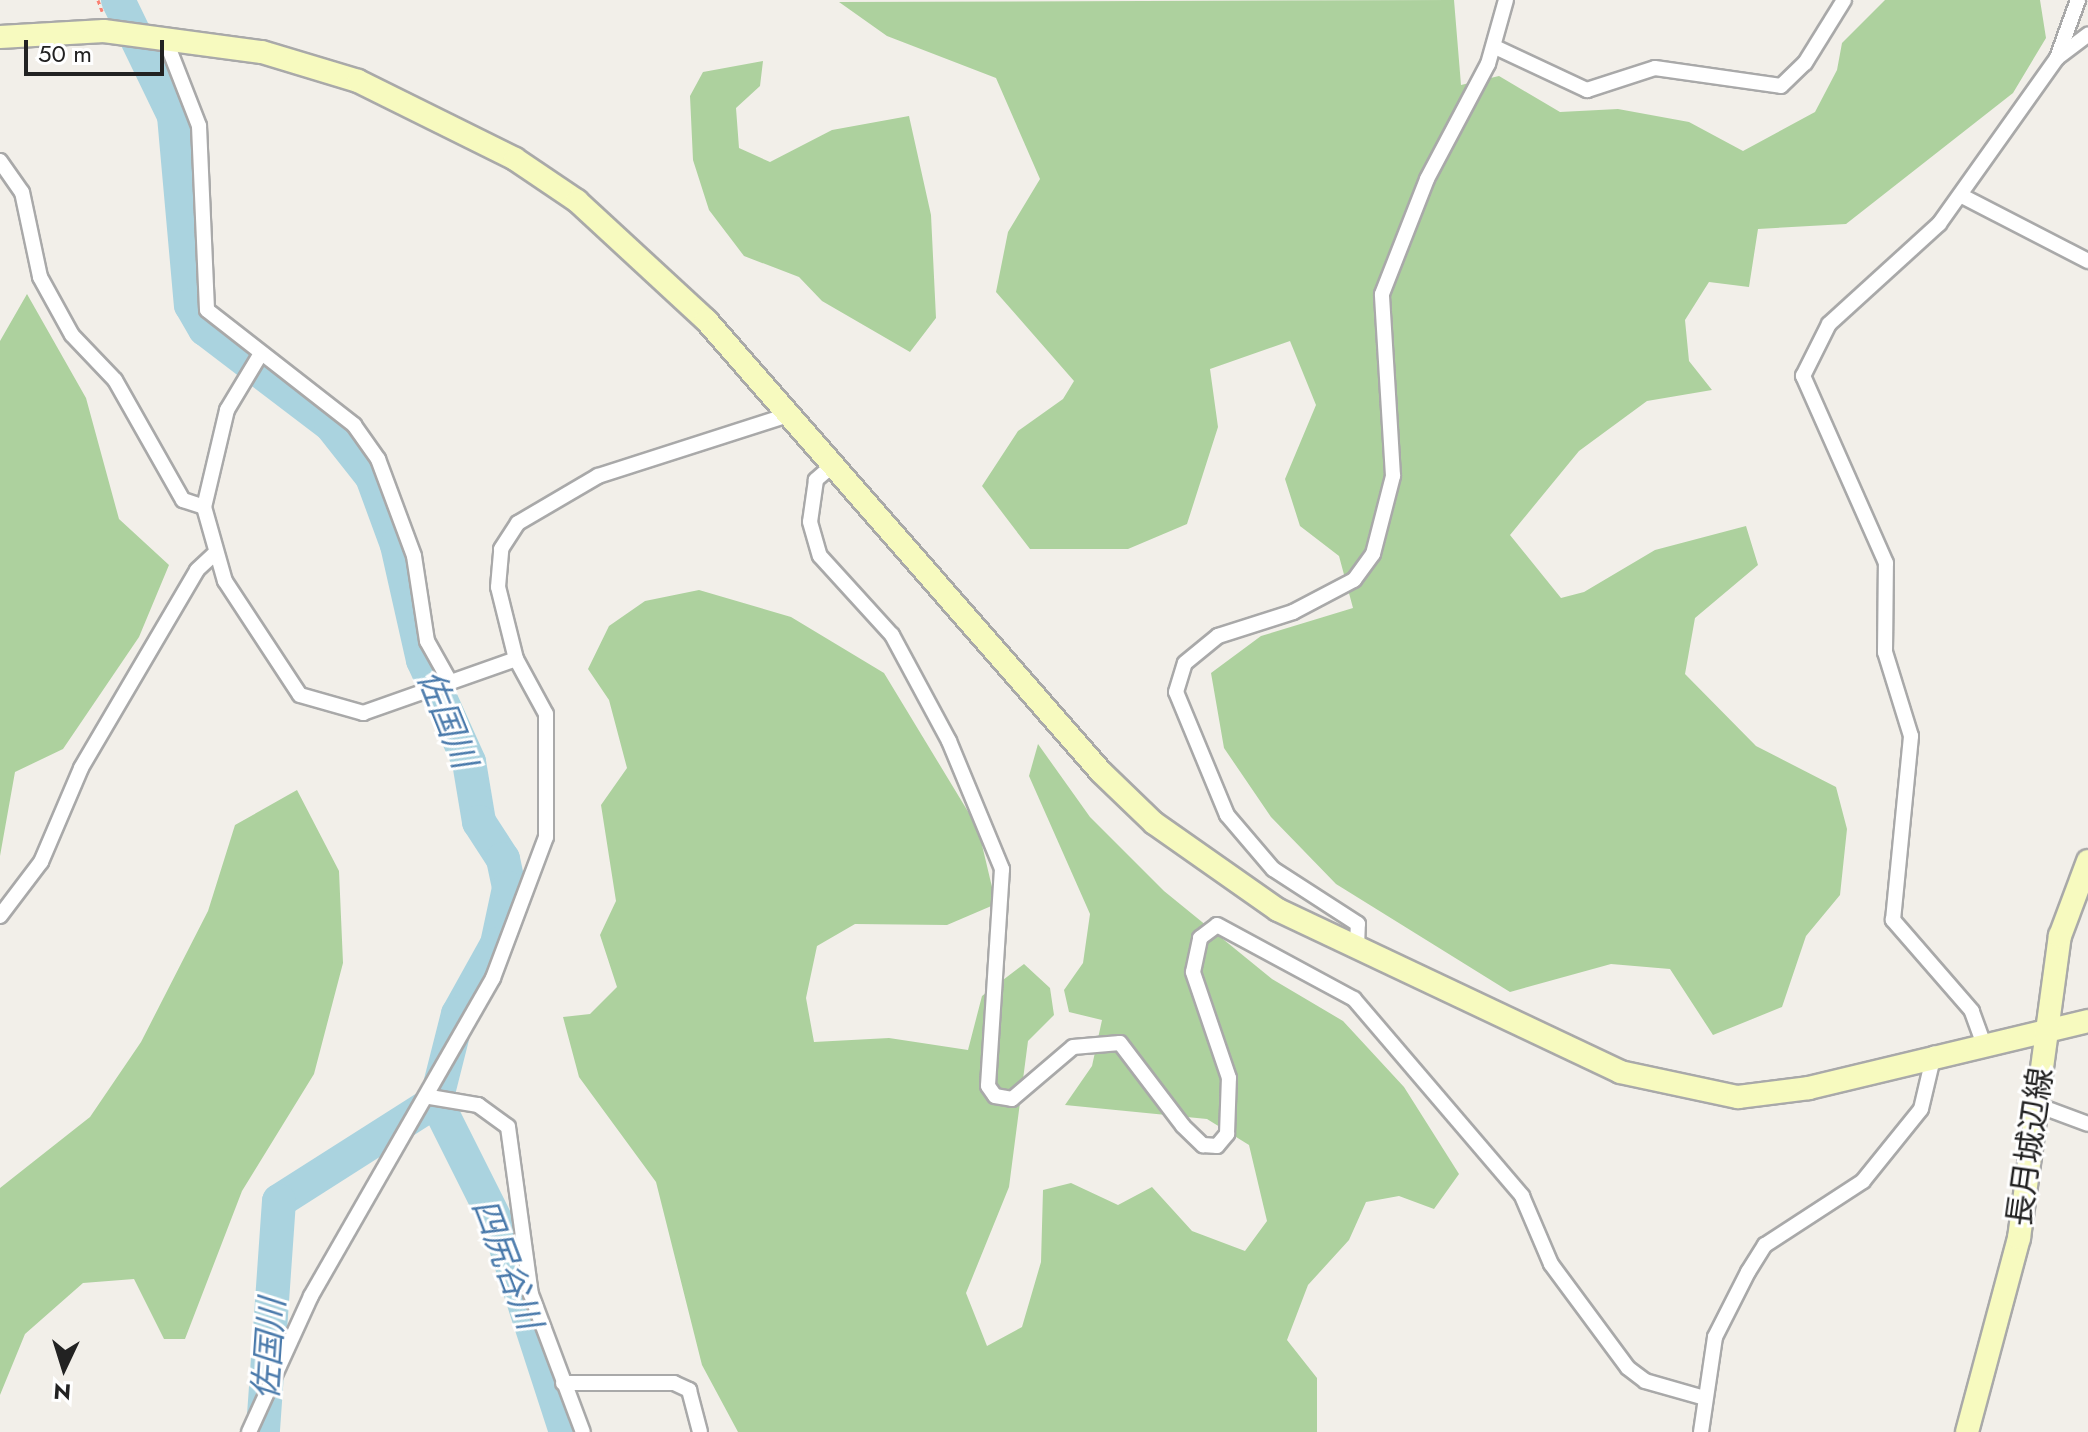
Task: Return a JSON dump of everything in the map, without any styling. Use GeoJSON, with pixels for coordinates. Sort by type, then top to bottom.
{"type":"FeatureCollection","features":[{"type":"Feature","properties":{"kind":"street"},"geometry":{"type":"LineString","coordinates":[[1357,948],[1358,924],[1273,869],[1227,815],[1176,692],[1185,663],[1218,636],[1293,612],[1354,580],[1373,554],[1393,476],[1382,294],[1427,179],[1495,47],[1506,0]]}},
{"type":"Feature","properties":{"kind":"street"},"geometry":{"type":"LineString","coordinates":[[1495,47],[1587,90],[1655,68],[1781,86],[1805,63],[1844,0]]}},
{"type":"Feature","properties":{"kind":"street"},"geometry":{"type":"LineString","coordinates":[[1983,1042],[1972,1011],[1893,920],[1911,736],[1885,652],[1886,563],[1803,376],[1829,324],[1962,196],[2057,58],[2078,0]]}},
{"type":"Feature","properties":{"kind":"street"},"geometry":{"type":"LineString","coordinates":[[2057,58],[2088,35]]}},
{"type":"Feature","properties":{"kind":"street"},"geometry":{"type":"LineString","coordinates":[[164,36],[199,126],[207,310],[260,355],[354,425],[378,459],[414,556],[427,641],[449,680]]}},
{"type":"Feature","properties":{"kind":"street"},"geometry":{"type":"LineString","coordinates":[[0,37],[164,36],[262,52],[358,81],[515,159],[638,252],[833,465],[1101,772],[1154,823],[1278,910],[1620,1072],[1668,1088],[1738,1097],[1809,1088],[1983,1042],[2088,1021]]}},
{"type":"Feature","properties":{"kind":"street"},"geometry":{"type":"LineString","coordinates":[[0,161],[22,192],[40,277],[72,335],[115,380],[183,500],[204,507]]}},
{"type":"Feature","properties":{"kind":"street"},"geometry":{"type":"LineString","coordinates":[[1962,196],[2088,261]]}},
{"type":"Feature","properties":{"kind":"street"},"geometry":{"type":"LineString","coordinates":[[260,355],[227,410],[204,507],[213,555],[300,695],[363,713],[449,680],[516,659]]}},
{"type":"Feature","properties":{"kind":"street"},"geometry":{"type":"LineString","coordinates":[[249,1432],[311,1296],[430,1097],[493,978],[546,837],[546,714],[516,659],[498,587],[501,549],[518,523],[634,461],[788,415]]}},
{"type":"Feature","properties":{"kind":"street"},"geometry":{"type":"LineString","coordinates":[[833,465],[816,480],[812,508],[820,556],[892,635],[949,741],[1002,869],[988,1086],[995,1096],[1012,1099],[1089,1040],[1120,1043],[1183,1126],[1203,1145],[1217,1146],[1227,1134],[1229,1078],[1193,972],[1200,938],[1217,925],[1354,999],[1522,1196],[1551,1264],[1628,1368],[1645,1381],[1701,1397]]}},
{"type":"Feature","properties":{"kind":"street"},"geometry":{"type":"LineString","coordinates":[[0,916],[41,862],[99,737],[213,555]]}},
{"type":"Feature","properties":{"kind":"street","name":"長月城辺線"},"geometry":{"type":"LineString","coordinates":[[1967,1432],[2019,1238],[2060,936],[2088,861]]}},
{"type":"Feature","properties":{"kind":"street"},"geometry":{"type":"LineString","coordinates":[[1701,1432],[1701,1397],[1715,1337],[1765,1245],[1863,1181],[1921,1109],[1934,1054]]}},
{"type":"Feature","properties":{"kind":"street"},"geometry":{"type":"LineString","coordinates":[[430,1097],[478,1105],[508,1127],[531,1294],[583,1432]]}},
{"type":"Feature","properties":{"kind":"street"},"geometry":{"type":"LineString","coordinates":[[2037,1105],[2088,1124]]}},
{"type":"Feature","properties":{"kind":"street"},"geometry":{"type":"LineString","coordinates":[[563,1383],[674,1383],[689,1390],[700,1432]]}},
{"type":"Feature","properties":{"kind":"green space"},"geometry":{"type":"Polygon","coordinates":[[[1454,0],[1461,85],[1499,76],[1560,112],[1618,109],[1689,122],[1743,151],[1815,112],[1837,70],[1842,43],[1885,0],[2040,0],[2046,38],[2013,93],[1846,224],[1758,229],[1749,287],[1709,282],[1685,320],[1689,361],[1712,390],[1647,401],[1579,451],[1510,535],[1561,598],[1584,592],[1655,550],[1746,526],[1758,565],[1695,618],[1685,674],[1756,746],[1836,787],[1847,829],[1840,895],[1806,936],[1782,1007],[1713,1035],[1670,969],[1611,964],[1510,992],[1336,884],[1271,817],[1224,748],[1211,673],[1261,636],[1353,608],[1339,556],[1300,526],[1285,479],[1316,405],[1290,341],[1210,369],[1218,427],[1187,524],[1128,549],[1030,549],[982,486],[1018,431],[1063,399],[1074,381],[996,292],[1008,232],[1040,179],[996,78],[887,36],[839,2],[1454,0]]]}},
{"type":"Feature","properties":{"kind":"green space"},"geometry":{"type":"Polygon","coordinates":[[[763,61],[760,86],[736,108],[739,148],[770,162],[832,130],[909,116],[931,215],[936,318],[910,352],[822,301],[799,277],[744,256],[709,210],[693,160],[690,96],[703,72],[763,61]]]}},
{"type":"Feature","properties":{"kind":"green space"},"geometry":{"type":"Polygon","coordinates":[[[27,294],[86,398],[119,519],[169,565],[139,637],[63,749],[15,772],[0,856],[0,341],[27,294]]]}},
{"type":"Feature","properties":{"kind":"green space"},"geometry":{"type":"Polygon","coordinates":[[[699,590],[791,617],[884,673],[978,828],[996,904],[947,925],[855,924],[817,946],[806,998],[814,1042],[889,1038],[968,1050],[982,996],[1024,964],[1050,988],[1054,1015],[1028,1041],[1009,1187],[966,1293],[987,1346],[1022,1327],[1041,1262],[1043,1190],[1071,1183],[1118,1205],[1152,1187],[1192,1231],[1245,1251],[1267,1221],[1249,1145],[1207,1119],[1065,1105],[1092,1066],[1102,1020],[1069,1012],[1064,990],[1083,963],[1090,914],[1029,776],[1038,744],[1090,817],[1164,891],[1272,979],[1343,1021],[1404,1087],[1459,1174],[1434,1209],[1399,1196],[1366,1202],[1349,1240],[1308,1285],[1287,1340],[1317,1378],[1317,1432],[738,1432],[702,1365],[656,1182],[579,1077],[563,1017],[590,1014],[617,987],[600,935],[616,901],[601,805],[627,768],[609,700],[588,669],[609,626],[645,601],[699,590]]]}},
{"type":"Feature","properties":{"kind":"green space"},"geometry":{"type":"Polygon","coordinates":[[[297,790],[339,871],[343,963],[314,1074],[242,1191],[185,1339],[164,1339],[134,1279],[83,1283],[25,1334],[0,1395],[0,1188],[90,1117],[141,1042],[208,911],[235,825],[297,790]]]}},
{"type":"Feature","properties":{"kind":"waterway","name":"佐国川"},"geometry":{"type":"LineString","coordinates":[[118,0],[174,116],[191,305],[205,329],[331,425],[372,477],[397,545],[423,660],[469,762],[479,822],[503,859],[509,888],[497,944],[458,1014],[436,1101],[279,1201],[263,1432]]}},
{"type":"Feature","properties":{"kind":"waterway","name":"四尻谷川"},"geometry":{"type":"LineString","coordinates":[[436,1101],[500,1229],[566,1432]]}}]}
